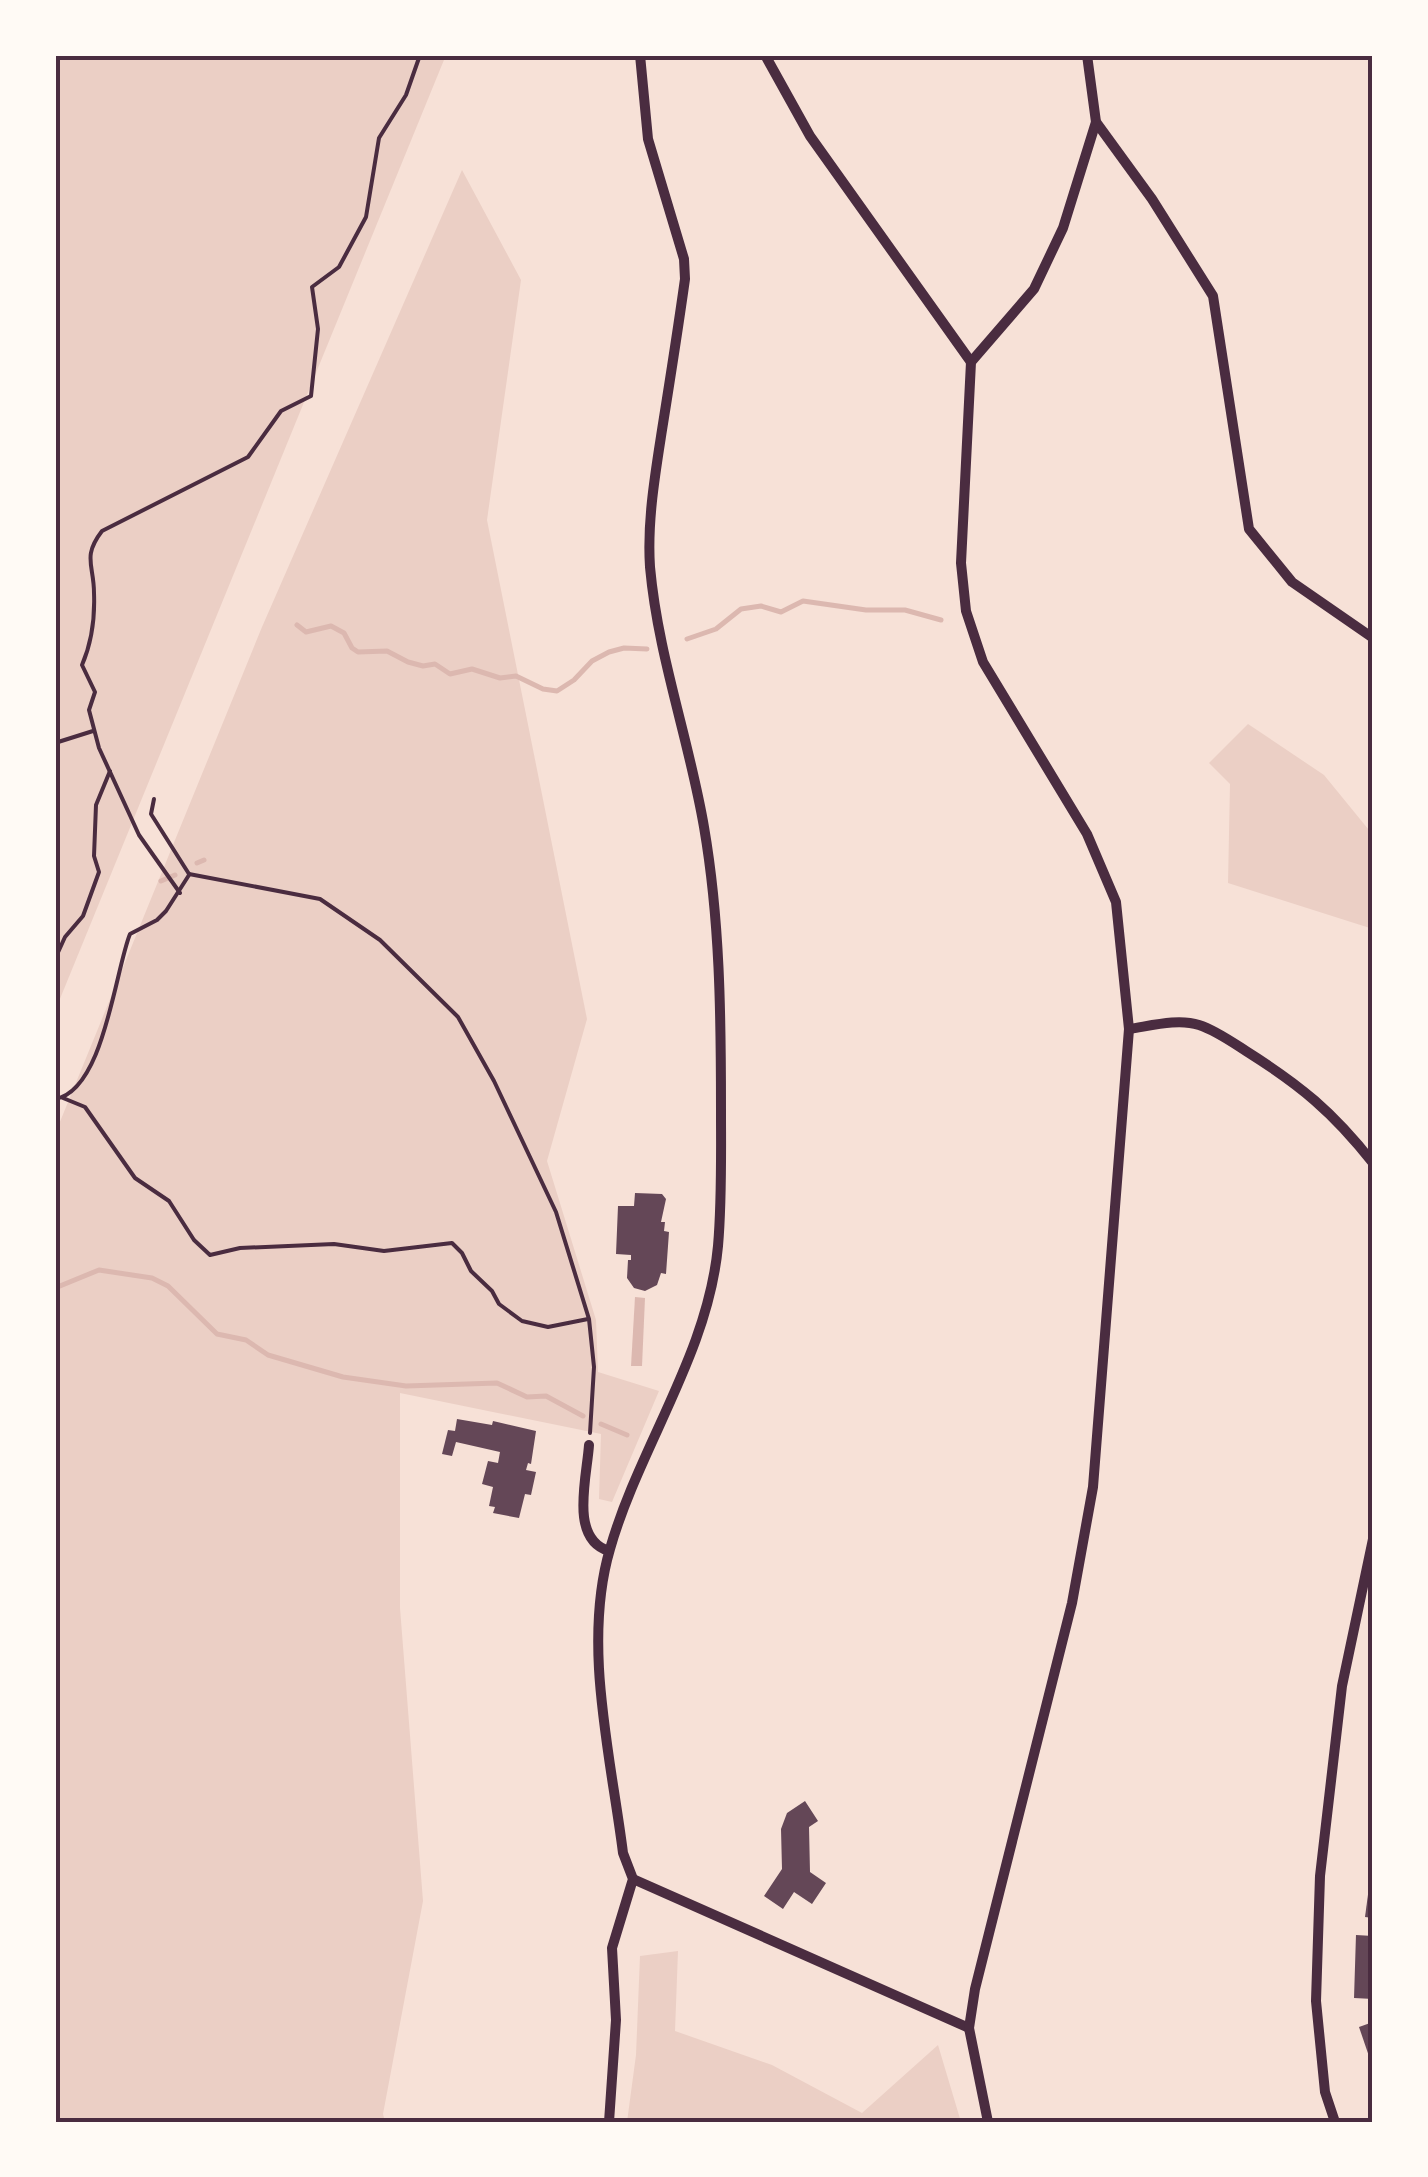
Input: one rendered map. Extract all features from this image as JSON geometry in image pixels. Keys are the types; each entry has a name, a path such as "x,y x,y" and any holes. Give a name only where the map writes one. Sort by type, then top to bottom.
{"street":[{"path":"609,2122 616,2020 612,1948 634,1879 623,1853 601,1687 598,1606 609,1551 640,1462 706,1310 718,1248 721,1178 714,908 694,778 660,647 650,564 651,520 685,278 684,260 648,139 640,55"},
{"path":"765,55 810,136 971,362"},
{"path":"988,2122 969,2028 975,1989 1072,1603 1094,1487 1129,1028 1116,902 1087,834 983,662 966,611 961,544 971,362 1034,289 1063,228 1096,122 1087,55"},
{"path":"1096,122 1152,199 1213,296 1250,529 1292,582 1373,638"},
{"path":"1129,1028 1198,1024 1237,1044 1298,1083 1344,1126 1373,1163"},
{"path":"589,1445 585,1528 594,1545 609,1551"},
{"path":"1336,2122 1325,2092 1316,2001 1320,1876 1342,1686 1373,1539"},
{"path":"634,1879 969,2028"}],"path":[{"path":"180,893 139,835 93,731 89,710 96,692 82,665 92,640 94,585 88,558 92,544 102,532 248,457 282,411 311,396 318,329 312,287 339,268 366,217 380,138 406,96 420,55"},
{"path":"55,743 93,731"},
{"path":"55,959 65,937 83,916 99,872 94,856 96,805 110,771"},
{"path":"154,799 151,814 189,874 320,899 380,940 458,1017 494,1081 556,1212 589,1319 594,1367 589,1445"},
{"path":"55,1100 79,1083 107,1029 130,934 157,920 180,893 189,874"},
{"path":"63,1098 85,1108 134,1178 170,1202 194,1240 210,1255 240,1248 334,1244 384,1252 452,1243 500,1304 522,1321 548,1328 589,1319"}],"shaded area":[{"path":"55,55 446,55 55,1011"},
{"path":"462,170 521,280 487,520 587,1019 547,1161 596,1320 598,1372 659,1391 612,1502 599,1499 601,1434 400,1393 400,1608 423,1901 383,2114 385,2122 55,2122 55,1134 262,627"},
{"path":"1248,724 1324,775 1373,835 1373,929 1228,883 1230,784 1209,763"},
{"path":"635,1297 645,1298 642,1366 631,1366"},
{"path":"678,1951 675,2031 772,2065 862,2113 938,2045 961,2122 627,2122 636,2055 640,1956"}],"building":[{"path":"635,1193 662,1194 666,1199 661,1222 665,1222 664,1231 669,1232 666,1274 661,1273 657,1285 645,1291 634,1288 627,1278 631,1255 616,1254 618,1206 634,1206"},
{"path":"457,1419 492,1425 493,1421 536,1431 531,1464 526,1470 536,1472 531,1495 525,1494 519,1518 493,1513 495,1507 489,1506 493,1487 482,1484 488,1461 498,1463 500,1452 456,1442 452,1456 442,1454 448,1430 455,1431"},
{"path":"805,1801 818,1821 809,1827 810,1872 826,1883 812,1904 794,1892 783,1909 764,1896 782,1869 781,1829 787,1813"},
{"path":"1373,1872 1373,1918 1365,1917"},
{"path":"1356,1935 1373,1936 1373,1999 1354,1998"},
{"path":"1373,2022 1373,2065 1372,2065 1359,2027"}],"waterway":[{"path":"687,639 716,629 741,609 761,606 781,612 803,601 866,610 905,610 941,620"},
{"path":"297,625 306,632 331,626 344,633 358,652 387,651 408,662 435,664 450,674 472,669 500,678 516,676 557,691 609,652 647,649"},
{"path":"197,863 204,860"},
{"path":"161,881 175,875"},
{"path":"55,1288 99,1270 152,1278 168,1286 217,1334 246,1340 268,1355 343,1377 406,1386 497,1383 527,1397 546,1396 583,1416"},
{"path":"601,1424 627,1435"}]}
